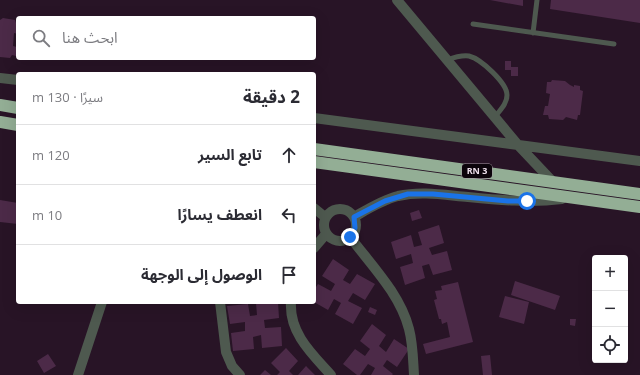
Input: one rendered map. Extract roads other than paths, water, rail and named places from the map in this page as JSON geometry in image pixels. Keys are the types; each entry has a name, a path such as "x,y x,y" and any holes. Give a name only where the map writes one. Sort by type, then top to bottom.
{"highway":[{"path":"0,105 16,108"},
{"path":"0,122 16,125"},
{"name":"RN 3","path":"316,149 640,194"},
{"name":"RN 3","path":"316,162 640,207"}],"street":[{"path":"398,0 518,145 553,182"},
{"path":"0,78 16,80"},
{"path":"316,118 640,162"},
{"path":"354,217 385,201 408,194 433,194 508,201 544,201 575,198"},
{"path":"338,209 349,212 354,217 355,228 350,237 343,241 335,241 326,234 323,224 325,217 331,211 338,209"},
{"path":"316,210 325,217"},
{"path":"316,215 325,217"},
{"path":"316,246 326,234"},
{"path":"350,237 394,295 403,312 409,329 414,375"},
{"path":"78,375 101,304"},
{"path":"220,304 226,352 232,366 240,375"},
{"path":"291,304 293,321 299,336 307,349 331,375"}],"lane":[{"path":"533,33 537,0"},
{"path":"473,24 614,44"},
{"path":"448,60 459,56 476,58 503,84 507,91 507,100 506,104 495,117"}]}
